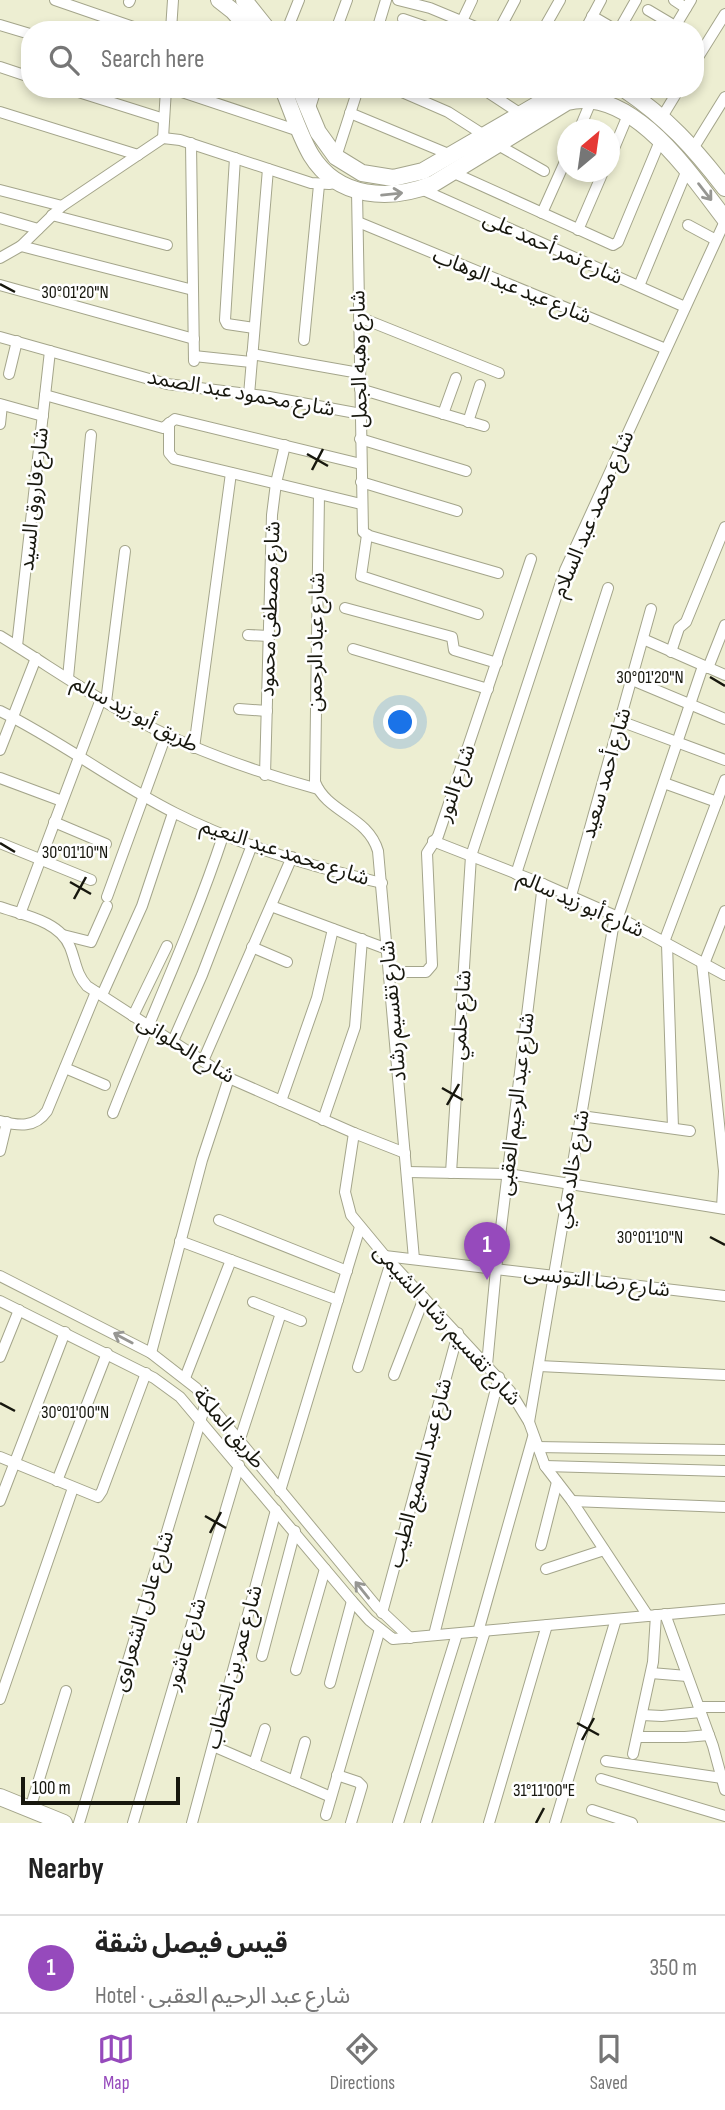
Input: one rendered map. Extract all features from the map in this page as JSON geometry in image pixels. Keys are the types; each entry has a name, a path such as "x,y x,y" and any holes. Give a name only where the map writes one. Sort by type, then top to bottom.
{"street":[{"path":"55,0 116,21"},
{"path":"172,21 173,0"},
{"path":"219,0 242,21"},
{"path":"244,0 261,21"},
{"path":"291,21 299,0"},
{"path":"340,21 347,0"},
{"path":"380,21 386,0"},
{"path":"398,0 431,4 462,21 472,0"},
{"path":"504,21 515,0"},
{"path":"548,21 560,0"},
{"path":"590,21 601,0"},
{"path":"623,21 636,0"},
{"path":"674,0 689,4 678,21"},
{"path":"648,10 664,21"},
{"path":"704,48 725,14"},
{"path":"592,16 601,21"},
{"path":"403,19 409,21"},
{"path":"0,25 21,31"},
{"path":"0,67 21,74"},
{"path":"694,147 725,97"},
{"path":"98,98 164,119"},
{"path":"163,138 165,98"},
{"path":"200,98 299,131"},
{"path":"286,98 299,131 317,163 339,182 372,195 422,189 454,173 567,102 592,99 613,105 628,114 660,141 687,170 725,220"},
{"path":"304,98 332,153 362,173 393,178 423,171 546,98"},
{"path":"309,111 313,98"},
{"path":"317,163 332,153 355,98"},
{"path":"417,98 448,111 484,135"},
{"path":"497,98 521,114"},
{"path":"613,105 621,98"},
{"path":"638,98 694,147 725,188"},
{"path":"662,117 674,98"},
{"path":"584,119 592,99"},
{"path":"0,112 138,155"},
{"path":"350,113 451,155"},
{"path":"620,134 628,114"},
{"path":"3,254 21,246 62,206 163,138 191,143 319,184 339,182"},
{"path":"454,173 613,245 617,243 660,141"},
{"path":"191,143 194,358 252,358 359,373"},
{"path":"498,145 544,171"},
{"path":"235,158 225,320 228,324 254,328"},
{"path":"249,395 268,169"},
{"path":"639,286 687,170"},
{"path":"542,213 557,180"},
{"path":"578,230 599,182"},
{"path":"304,340 319,184"},
{"name":"شارع نمر أحمد على","path":"422,189 685,307"},
{"path":"0,190 62,206"},
{"name":"شارع وهبه الجمل","path":"357,191 361,505 365,531 361,576 478,614"},
{"path":"52,215 167,245"},
{"path":"0,218 38,229"},
{"name":"شارع محمد عبد السلام","path":"471,856 565,570 725,220"},
{"name":"شارع عيد عبد الوهاب","path":"358,222 666,349"},
{"path":"688,225 716,240"},
{"path":"21,246 193,290"},
{"path":"0,285 194,339"},
{"path":"359,317 499,373"},
{"name":"شارع محمود عبد الصمد","path":"0,337 167,384 361,414"},
{"path":"9,374 17,341"},
{"name":"شارع فاروق السيد","path":"17,646 50,351"},
{"path":"443,414 456,378"},
{"path":"468,422 480,385"},
{"path":"360,389 484,426"},
{"path":"46,395 163,428 175,419 361,464"},
{"path":"0,424 1,405 43,416"},
{"path":"169,424 170,457 361,505"},
{"path":"68,678 92,435"},
{"path":"360,439 466,471"},
{"name":"شارع مصطفى محمود","path":"265,775 272,514 285,445"},
{"path":"194,748 231,473"},
{"path":"361,482 457,511"},
{"name":"شارع عباد الرحمن","path":"318,494 314,771 318,789"},
{"path":"671,652 679,628 686,622 725,527"},
{"path":"365,531 498,573"},
{"path":"20,914 78,757 103,700 125,551"},
{"name":"شارع النور","path":"389,972 426,972 432,965 427,853 438,836 531,559"},
{"path":"516,874 608,589"},
{"path":"345,608 451,637 455,651 497,663"},
{"name":"شارع أحمد سعيد","path":"571,896 651,609"},
{"name":"شارع خالد مكي","path":"529,1422 616,916 691,705 725,625"},
{"path":"248,635 269,636"},
{"name":"طريق أبو زيد سالم","path":"0,636 103,700 166,735 265,775 318,789"},
{"path":"643,639 725,676"},
{"path":"353,649 488,690"},
{"path":"0,750 36,658"},
{"path":"632,680 725,719"},
{"path":"239,709 267,711"},
{"name":"شارع محمد عبد النعيم","path":"0,711 173,813 223,836 382,883"},
{"path":"620,721 725,760"},
{"path":"0,907 47,924 63,935 91,942 166,735"},
{"path":"0,778 62,801"},
{"path":"673,1128 665,943 725,780"},
{"path":"664,783 717,802"},
{"name":"شارع تقسيم رشاد","path":"318,789 329,802 357,820 373,836 378,850 414,1259"},
{"path":"0,1151 3,1121 20,1125 34,1124 47,1111 142,906 173,813"},
{"path":"54,822 106,844"},
{"path":"113,1113 147,1024 189,932 223,836"},
{"name":"شارع أبو زيد سالم","path":"433,841 616,916 725,975"},
{"path":"0,843 91,880"},
{"path":"173,1041 252,845"},
{"name":"شارع حلمي","path":"451,1173 471,856"},
{"path":"203,1061 292,857"},
{"name":"شارع عبد الرحيم العقبى","path":"487,1365 496,1269 543,884"},
{"path":"271,906 387,948"},
{"path":"407,1172 508,1174 723,1209 724,1171 703,963 725,911"},
{"path":"281,1101 317,998 334,929"},
{"name":"شارع الحلوانى","path":"63,935 70,946 79,976 99,994 229,1078 405,1153"},
{"path":"323,1120 355,1027 362,939"},
{"path":"133,1016 167,946"},
{"path":"253,947 287,962"},
{"path":"65,1068 105,1085"},
{"path":"151,1353 206,1146 229,1078"},
{"path":"581,1116 690,1131"},
{"name":"شارع تقسيم رشاد الشيمى","path":"354,1133 345,1192 349,1211 388,1259 510,1391 529,1422 534,1442 545,1466 604,1550 656,1615 687,1675 724,1784"},
{"path":"219,1220 346,1271"},
{"path":"281,1491 360,1227"},
{"path":"180,1241 338,1300"},
{"path":"358,1367 388,1259"},
{"name":"شارع رضا التونسى","path":"388,1259 414,1259 725,1296"},
{"path":"186,1378 231,1260"},
{"name":"طريق الملكة","path":"0,1276 151,1353 186,1378 207,1399 382,1612 411,1638"},
{"path":"394,1375 425,1297"},
{"name":"طريق الملكة","path":"0,1301 146,1373 180,1397 352,1601 393,1639 725,1609"},
{"path":"253,1302 301,1321"},
{"path":"0,1357 19,1310"},
{"path":"240,1439 281,1314"},
{"path":"0,1501 65,1332"},
{"name":"شارع عبد السميع الطيب","path":"382,1612 458,1333"},
{"path":"58,1481 107,1353"},
{"path":"539,1366 725,1375"},
{"path":"0,1457 98,1497 146,1373"},
{"path":"434,1636 499,1377"},
{"name":"شارع عادل الشعراوى","path":"79,1823 207,1399"},
{"path":"426,1823 534,1442 725,1450"},
{"name":"شارع عاشور","path":"133,1823 239,1465"},
{"path":"545,1466 725,1471"},
{"path":"541,1545 557,1482"},
{"path":"0,1699 74,1488"},
{"path":"572,1501 725,1507"},
{"name":"شارع عمر بن الخطاب","path":"192,1823 276,1510"},
{"path":"262,1656 295,1531"},
{"path":"546,1569 604,1550"},
{"path":"296,1670 325,1569"},
{"path":"330,1683 352,1601"},
{"path":"633,1754 651,1673 656,1615"},
{"path":"555,1823 616,1619"},
{"path":"489,1823 547,1625"},
{"path":"326,1815 380,1629"},
{"path":"398,1823 457,1634"},
{"path":"651,1673 687,1675"},
{"path":"30,1809 66,1691"},
{"path":"642,1715 662,1716 725,1707"},
{"path":"254,1764 265,1729"},
{"path":"637,1737 711,1741 725,1747"},
{"path":"294,1781 305,1742"},
{"path":"212,1746 331,1797"},
{"path":"606,1761 724,1784"},
{"path":"337,1775 362,1786 351,1823"},
{"path":"601,1779 725,1816"},
{"path":"0,1797 64,1823"},
{"path":"592,1810 632,1823"}],"place":[{"name":"قيس فيصل شقة","path":"487,1280"}]}
